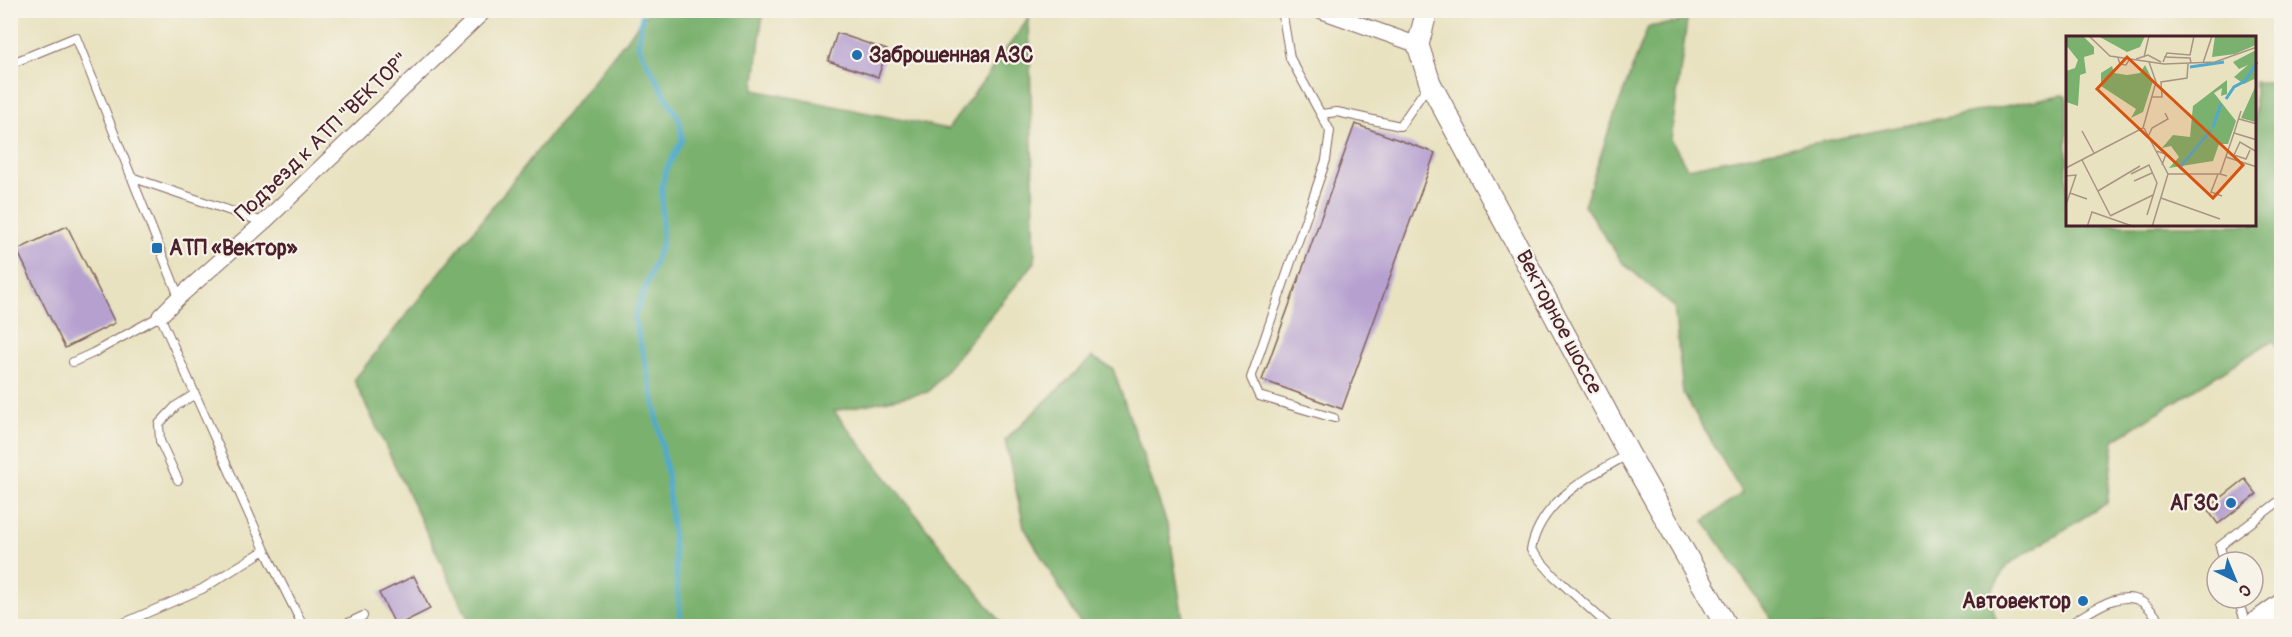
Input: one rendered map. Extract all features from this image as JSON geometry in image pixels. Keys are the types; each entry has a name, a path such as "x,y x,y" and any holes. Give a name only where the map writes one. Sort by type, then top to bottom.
{"main road":[{"name":"Векторное шоссе","path":"1427,10 1419,45 1430,83 1629,454 1726,627"},
{"path":"2249,627 2282,604"}],"street":[{"name":"Подъезд к АТП \"ВЕКТОР\"","path":"160,316 264,222 485,10"},
{"path":"1319,10 1419,45"}],"lane":[{"path":"1282,10 1290,58 1330,131 1326,160 1251,378 1259,396 1334,418"},
{"path":"10,64 76,37 179,297"},
{"path":"1321,114 1337,112 1400,126 1430,83"},
{"path":"131,177 264,222"},
{"path":"74,362 160,316 265,550 303,627"},
{"path":"178,480 160,441 159,424 176,406 195,394"},
{"path":"1609,627 1554,576 1531,550 1534,534 1554,503 1576,484 1629,454"},
{"path":"2221,550 2220,546 2282,499"},
{"path":"117,627 202,589 265,550"},
{"path":"2073,622 2107,603 2123,598 2142,602 2164,627"},
{"path":"2242,610 2249,627"},
{"path":"342,627 363,616"}],"green space":[{"path":"649,11 763,11 754,90 948,129 1029,18 1035,262 928,392 834,411 1004,626 467,626 470,623 354,380"},
{"path":"1687,21 1671,139 1687,168 2066,96 2066,226 2256,226 2256,82 2281,82 2281,353 2273,340 2114,440 2107,503 2007,565 1989,595 1998,626 1776,626 1704,521 1742,493 1683,393 1674,307 1622,262 1584,205 1610,127 1648,27"},
{"path":"1092,357 1113,369 1169,530 1184,626 1082,626 1024,527 1005,440"}],"building":[{"name":"Заброшенная АЗС","path":"837,33 887,50 878,77 828,61"},
{"path":"1355,124 1435,153 1342,409 1262,380"},
{"path":"67,226 115,323 65,348 17,250"},
{"path":"2245,479 2257,494 2218,524 2207,509"},
{"path":"414,576 430,609 396,626 379,593"}],"waterway":[{"path":"642,15 639,48 680,121 682,140 666,170 662,185 662,243 634,318 652,390 667,474 681,626"}],"place":[{"name":"Заброшенная АЗС","path":"857,55"},
{"name":"АТП «Вектор»","path":"157,248"},
{"name":"АГЗС","path":"2231,503"},
{"name":"Автовектор","path":"2083,601"}]}
